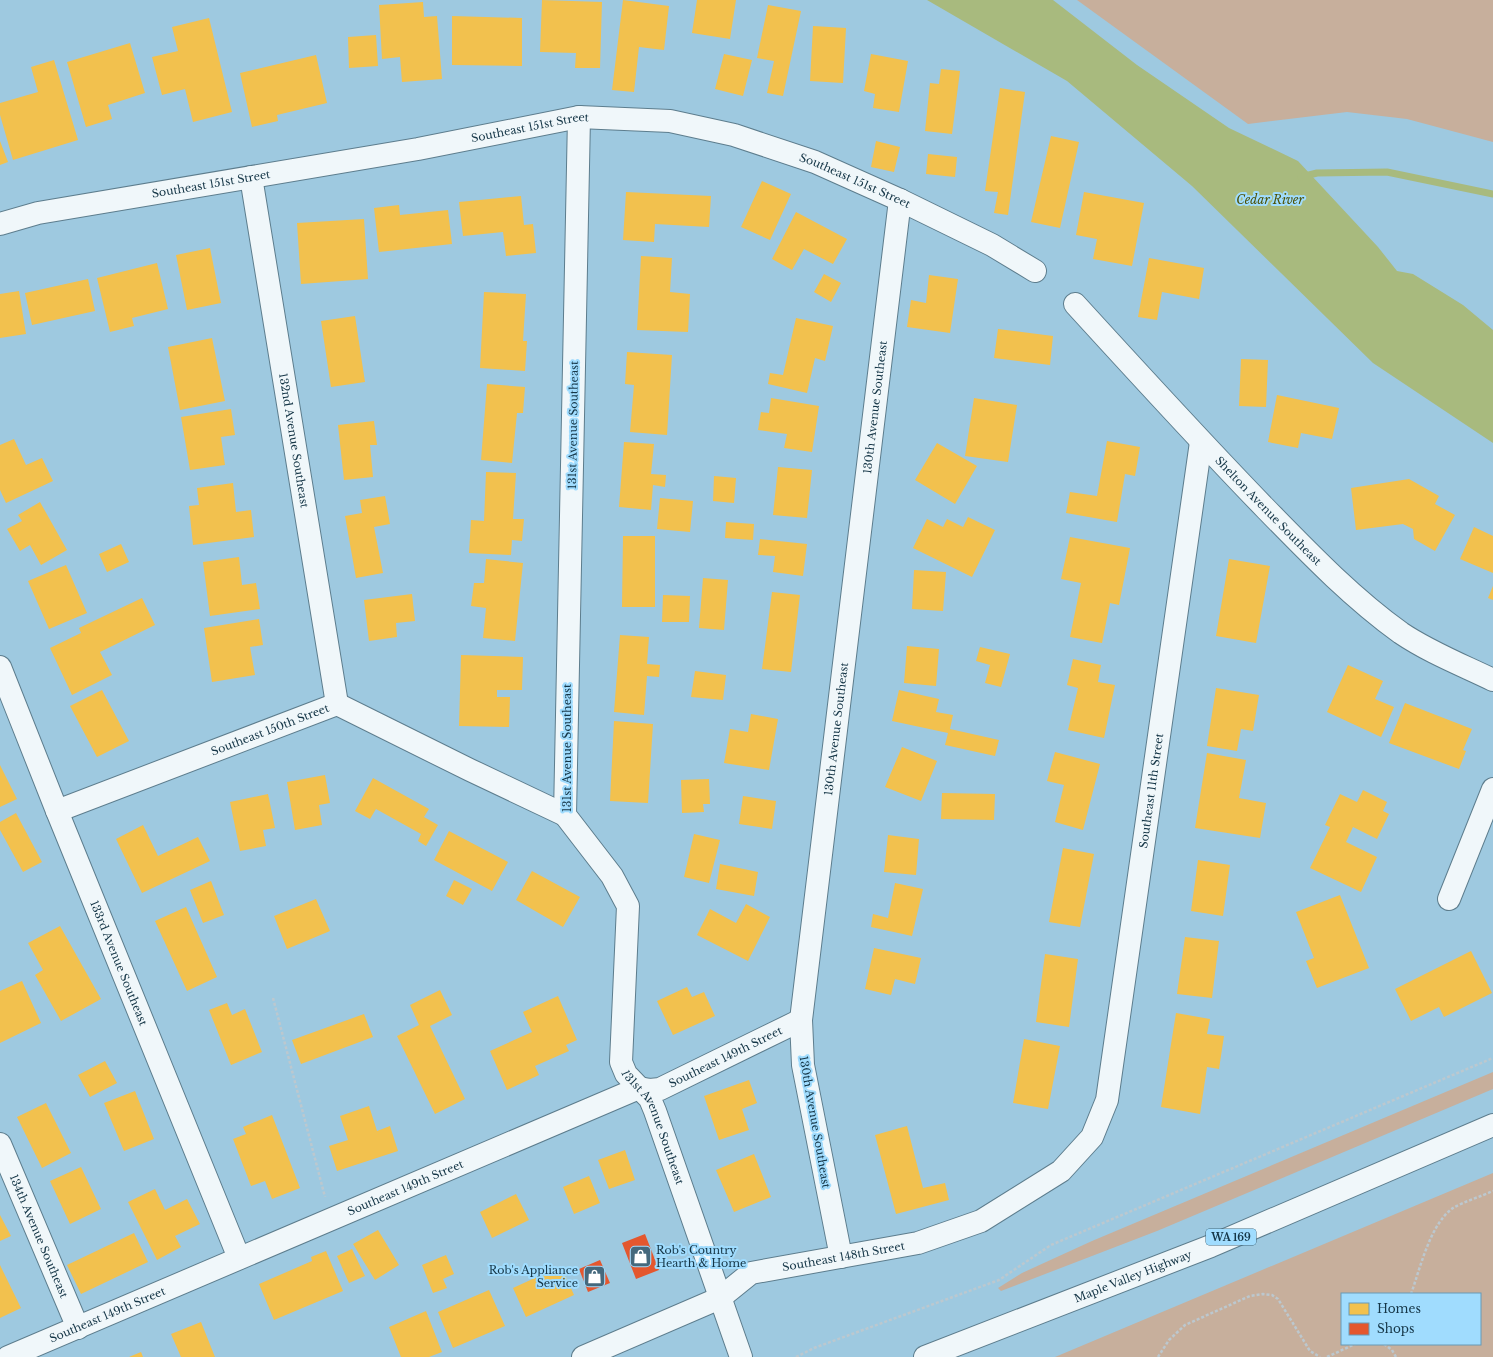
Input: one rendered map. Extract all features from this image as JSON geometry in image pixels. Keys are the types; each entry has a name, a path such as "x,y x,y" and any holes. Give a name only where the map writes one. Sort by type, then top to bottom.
{"street":[{"name":"Southeast 151st Street","path":"0,224 38,212 418,149 579,117 670,121 734,135 815,162 900,200 992,245 1035,271"},
{"name":"131st Avenue Southeast","path":"579,117 565,815 612,876 628,906 621,1062 626,1074 650,1099 655,1111 741,1357"},
{"name":"132nd Avenue Southeast","path":"251,177 337,704"},
{"name":"130th Avenue Southeast","path":"841,1257 803,1065 801,1020 900,200"},
{"name":"Shelton Avenue Southeast","path":"1075,304 1201,442 1307,551 1361,601 1402,633 1434,652 1493,680"},
{"name":"Southeast 11th Street","path":"1092,1137 1107,1100 1201,442"},
{"name":"133rd Avenue Southeast","path":"0,668 239,1258"},
{"name":"Southeast 150th Street","path":"57,811 337,704 565,815"},
{"path":"1449,899 1493,789"},
{"name":"Southeast 149th Street","path":"8,1357 639,1088 650,1090 660,1089 801,1020"},
{"name":"Maple Valley Highway","path":"925,1357 1211,1246 1493,1125"},
{"name":"Southeast 148th Street","path":"583,1357 720,1298 751,1273 918,1243 981,1221 1061,1171 1092,1137"},
{"name":"134th Avenue Southeast","path":"0,1144 78,1328"}],"path":[{"path":"273,998 330,1219"},
{"path":"796,1357 814,1348 999,1280 1050,1245 1493,1058"},
{"path":"1411,1293 1431,1236 1440,1222 1453,1208 1493,1191"},
{"path":"1158,1357 1169,1340 1185,1325 1250,1296 1263,1294 1272,1295 1278,1300 1310,1350 1319,1357"},
{"path":"1328,1357 1353,1345"},
{"path":"1385,1345 1392,1350 1396,1357"}],"shaded area":[{"path":"1077,0 1493,0 1493,142 1407,119 1347,112 1248,124"},
{"path":"1493,1072 1493,1089 1157,1231 1001,1291 998,1288 1022,1273 1092,1241"},
{"path":"1493,1173 1493,1357 1055,1357"}],"water":[{"name":"Cedar River","path":"927,0 1053,0 1137,65 1229,128 1298,161 1378,247 1397,271 1413,274 1463,305 1493,330 1493,443 1373,363 1192,186 1067,81"}],"building: Homes":[{"path":"542,0 602,2 600,68 575,68 576,53 540,52"},
{"path":"623,0 669,6 664,50 639,47 634,92 612,90"},
{"path":"697,0 736,0 730,39 692,33"},
{"path":"423,2 424,17 437,16 442,79 402,82 400,57 382,59 379,5"},
{"path":"768,5 801,11 783,96 767,93 774,61 757,58"},
{"path":"452,16 522,18 522,66 452,65"},
{"path":"209,18 232,112 193,122 185,89 162,95 152,57 178,51 172,27"},
{"path":"813,26 846,28 843,83 810,81"},
{"path":"376,35 378,66 349,68 348,37"},
{"path":"130,43 145,93 108,105 112,119 86,127 67,62"},
{"path":"724,54 752,60 743,96 715,89"},
{"path":"871,54 908,61 899,112 873,108 875,94 864,91"},
{"path":"316,55 327,103 277,115 278,121 252,127 240,73"},
{"path":"54,60 78,140 13,160 0,115 0,103 38,92 31,67"},
{"path":"941,69 960,71 952,134 925,131 930,83 939,84"},
{"path":"1000,88 1025,92 1008,215 994,213 998,192 985,191"},
{"path":"1051,136 1079,142 1060,228 1031,222"},
{"path":"0,141 8,162 0,165"},
{"path":"876,141 900,147 894,172 871,167"},
{"path":"928,154 957,157 955,177 926,174"},
{"path":"762,181 791,194 770,240 741,227"},
{"path":"626,192 711,196 709,227 655,224 654,242 623,240"},
{"path":"1084,192 1144,203 1132,266 1093,259 1097,239 1076,235"},
{"path":"521,196 524,225 533,224 536,253 506,256 503,232 463,236 459,202"},
{"path":"399,205 400,215 448,210 452,244 379,252 374,208"},
{"path":"796,212 847,239 833,264 804,249 792,270 772,259"},
{"path":"364,219 368,279 301,284 297,223"},
{"path":"210,248 221,303 187,310 176,255"},
{"path":"641,256 672,258 670,292 690,294 688,332 637,330"},
{"path":"1149,258 1204,268 1199,299 1162,292 1157,320 1138,317"},
{"path":"157,263 168,309 132,318 134,326 110,332 97,278"},
{"path":"824,274 841,283 831,302 814,292"},
{"path":"929,275 958,279 950,333 907,327 911,300 926,303"},
{"path":"88,279 95,311 32,325 25,293"},
{"path":"19,291 26,334 0,338 0,294"},
{"path":"484,292 526,294 523,341 527,341 525,371 480,368"},
{"path":"355,316 365,382 331,387 321,321"},
{"path":"796,318 833,326 825,361 815,358 807,393 768,384 770,373 783,375"},
{"path":"998,329 1053,336 1050,365 994,358"},
{"path":"212,338 225,401 180,410 168,347"},
{"path":"627,352 672,355 667,435 630,432 634,385 625,384"},
{"path":"1241,359 1268,360 1266,407 1239,406"},
{"path":"487,384 525,387 523,413 517,413 512,463 481,460"},
{"path":"1277,395 1339,408 1332,439 1301,433 1298,448 1268,442"},
{"path":"771,398 819,406 812,452 784,448 787,434 758,430 761,412 769,413"},
{"path":"974,398 1017,405 1008,462 965,456"},
{"path":"231,409 235,435 221,437 225,465 190,470 181,417"},
{"path":"374,421 377,445 370,445 373,477 344,480 338,425"},
{"path":"14,439 26,465 42,458 53,481 6,503 0,490 0,445"},
{"path":"1107,441 1140,447 1135,476 1125,474 1117,522 1066,513 1070,492 1097,496"},
{"path":"624,442 654,444 651,474 666,475 665,487 653,485 651,510 619,507"},
{"path":"937,443 977,466 955,504 915,480"},
{"path":"778,467 812,470 807,518 773,515"},
{"path":"486,472 516,473 513,519 524,519 522,541 512,540 511,555 469,553 471,520 484,521"},
{"path":"714,476 736,478 734,503 713,501"},
{"path":"1409,479 1439,496 1435,504 1455,515 1435,551 1414,539 1413,529 1403,524 1356,530 1351,488"},
{"path":"233,483 236,512 251,510 254,537 193,545 189,506 199,505 197,488"},
{"path":"385,496 390,524 374,527 383,573 356,578 345,516 362,513 360,500"},
{"path":"660,498 693,501 690,532 657,529"},
{"path":"40,502 67,550 41,565 30,545 20,551 7,529 22,521 18,515"},
{"path":"968,517 995,530 972,577 913,548 927,519 943,527 947,519 963,527"},
{"path":"726,522 754,524 753,540 725,538"},
{"path":"1474,527 1493,536 1493,573 1460,559"},
{"path":"623,536 655,536 655,607 622,607"},
{"path":"1070,537 1130,548 1119,605 1110,603 1102,643 1070,637 1081,583 1061,579"},
{"path":"760,539 807,544 803,576 773,572 775,556 758,555"},
{"path":"121,544 129,562 107,572 99,554"},
{"path":"239,557 242,585 256,583 260,609 210,616 203,562"},
{"path":"486,559 523,563 515,641 483,638 486,608 471,606 474,583 484,583"},
{"path":"1229,559 1270,566 1256,643 1216,636"},
{"path":"66,565 87,613 49,629 28,581"},
{"path":"914,570 946,572 943,611 912,609"},
{"path":"703,578 728,580 724,630 699,628"},
{"path":"1493,586 1493,600 1488,598"},
{"path":"772,592 800,595 791,672 762,669"},
{"path":"412,594 415,621 396,623 397,637 369,641 364,600"},
{"path":"663,595 690,596 689,622 662,622"},
{"path":"142,598 155,625 100,652 112,675 72,695 50,648 81,633 79,628"},
{"path":"259,619 263,645 250,647 255,675 212,682 204,628"},
{"path":"620,635 649,637 647,664 660,665 659,677 647,676 644,715 614,712"},
{"path":"907,646 939,649 936,686 904,683"},
{"path":"980,647 1010,654 1001,687 985,683 990,665 976,661"},
{"path":"461,655 523,657 522,690 497,690 497,697 510,697 509,727 459,726"},
{"path":"1073,659 1101,665 1098,682 1115,685 1104,738 1068,730 1078,688 1067,685"},
{"path":"1348,665 1383,681 1375,699 1394,707 1381,737 1327,712"},
{"path":"695,671 726,675 723,700 691,697"},
{"path":"1216,688 1259,695 1253,731 1241,729 1237,751 1207,746"},
{"path":"102,690 129,741 97,757 70,706"},
{"path":"899,690 939,699 936,712 953,715 950,729 999,740 995,756 945,745 948,733 892,721"},
{"path":"1405,703 1472,729 1463,750 1466,751 1459,769 1389,743"},
{"path":"751,714 778,719 769,770 724,763 730,729 748,732"},
{"path":"614,721 653,724 648,803 610,801"},
{"path":"902,747 937,761 921,801 885,787"},
{"path":"1055,752 1100,764 1083,830 1055,822 1064,785 1047,781"},
{"path":"1207,753 1246,760 1239,798 1266,803 1260,838 1195,828"},
{"path":"0,765 17,799 0,807"},
{"path":"325,775 330,803 319,805 322,825 295,830 287,782"},
{"path":"373,778 429,809 424,817 438,825 426,846 418,841 421,834 376,809 370,819 355,811"},
{"path":"709,779 710,804 703,804 704,812 682,813 681,780"},
{"path":"1363,790 1387,802 1383,811 1389,814 1377,839 1353,827 1346,842 1377,857 1361,892 1310,868 1330,827 1325,825 1340,794 1357,802"},
{"path":"942,793 995,794 994,820 941,819"},
{"path":"268,794 275,828 263,830 266,846 240,851 230,802"},
{"path":"743,796 776,801 772,829 739,824"},
{"path":"16,813 42,862 23,872 0,830 0,822"},
{"path":"143,825 158,856 198,837 210,861 142,893 116,839"},
{"path":"449,831 508,862 492,891 434,860"},
{"path":"694,834 720,840 709,883 684,877"},
{"path":"888,835 919,839 916,875 884,872"},
{"path":"1063,848 1094,854 1080,927 1049,922"},
{"path":"1198,860 1230,865 1223,916 1191,911"},
{"path":"720,864 758,872 754,896 716,889"},
{"path":"532,871 580,897 563,927 516,900"},
{"path":"454,880 472,889 463,905 446,896"},
{"path":"211,881 224,915 203,923 190,890"},
{"path":"895,883 923,889 912,936 871,927 873,914 888,918"},
{"path":"1340,895 1369,968 1317,988 1306,961 1314,958 1296,912"},
{"path":"316,899 330,931 287,949 274,916"},
{"path":"746,904 770,917 748,961 697,935 710,909 736,923"},
{"path":"186,907 217,977 187,991 155,921"},
{"path":"60,926 101,999 61,1021 35,975 43,970 28,943"},
{"path":"1185,937 1219,941 1212,998 1177,994"},
{"path":"874,948 921,958 915,984 895,979 891,995 865,989"},
{"path":"1471,951 1492,993 1444,1017 1439,1007 1411,1021 1395,989"},
{"path":"1045,954 1078,959 1069,1027 1036,1022"},
{"path":"22,981 41,1023 0,1043 0,991"},
{"path":"687,987 692,997 704,992 715,1016 673,1035 657,1001"},
{"path":"440,990 452,1015 430,1026 465,1099 435,1114 397,1036 419,1025 410,1005"},
{"path":"558,996 577,1040 566,1045 569,1051 535,1066 539,1075 507,1090 490,1051 532,1032 523,1012"},
{"path":"227,1003 232,1015 245,1009 262,1052 231,1065 209,1010"},
{"path":"1176,1013 1210,1019 1207,1034 1224,1036 1219,1069 1207,1067 1200,1114 1161,1107"},
{"path":"364,1014 373,1037 301,1064 292,1040"},
{"path":"1024,1039 1060,1046 1048,1109 1013,1103"},
{"path":"105,1061 117,1083 90,1097 78,1075"},
{"path":"749,1080 757,1103 742,1109 749,1130 719,1140 704,1096"},
{"path":"135,1091 154,1139 124,1151 104,1103"},
{"path":"46,1103 71,1153 42,1168 17,1117"},
{"path":"369,1106 377,1131 390,1126 398,1151 337,1171 329,1146 348,1140 340,1116"},
{"path":"272,1115 300,1188 272,1199 265,1181 251,1186 233,1139 246,1134 243,1127"},
{"path":"907,1126 923,1188 945,1183 949,1200 896,1214 875,1135"},
{"path":"625,1150 635,1180 609,1189 598,1160"},
{"path":"754,1154 771,1197 734,1212 716,1170"},
{"path":"81,1167 101,1209 70,1224 50,1181"},
{"path":"589,1176 600,1203 574,1214 563,1187"},
{"path":"155,1189 165,1210 187,1199 200,1224 175,1236 181,1247 157,1260 128,1202"},
{"path":"516,1194 529,1220 492,1238 480,1212"},
{"path":"0,1215 11,1236 0,1241"},
{"path":"378,1230 399,1265 375,1280 353,1244"},
{"path":"134,1233 148,1262 81,1294 67,1265"},
{"path":"352,1249 365,1276 349,1283 337,1256"},
{"path":"326,1251 343,1291 274,1320 259,1284 312,1261 311,1257"},
{"path":"446,1255 454,1274 443,1279 447,1288 433,1293 422,1265"},
{"path":"0,1265 21,1308 0,1318"},
{"path":"561,1266 574,1295 526,1317 513,1288"},
{"path":"489,1290 505,1326 453,1348 438,1312"},
{"path":"426,1311 442,1352 429,1357 401,1357 389,1327"},
{"path":"201,1322 215,1357 181,1357 171,1334"},
{"path":"141,1352 143,1357 129,1357"}],"building: Shops":[{"name":"Rob's Country Hearth & Home","path":"645,1234 659,1270 636,1279 622,1243"},
{"name":"Rob's Appliance Service","path":"600,1260 610,1283 588,1292 579,1269"}],"waterway":[{"path":"1301,177 1317,173 1387,172 1493,194"}],"place":[{"name":"Rob's Country Hearth & Home","path":"640,1256"},
{"name":"Rob's Appliance Service","path":"594,1276"}]}
